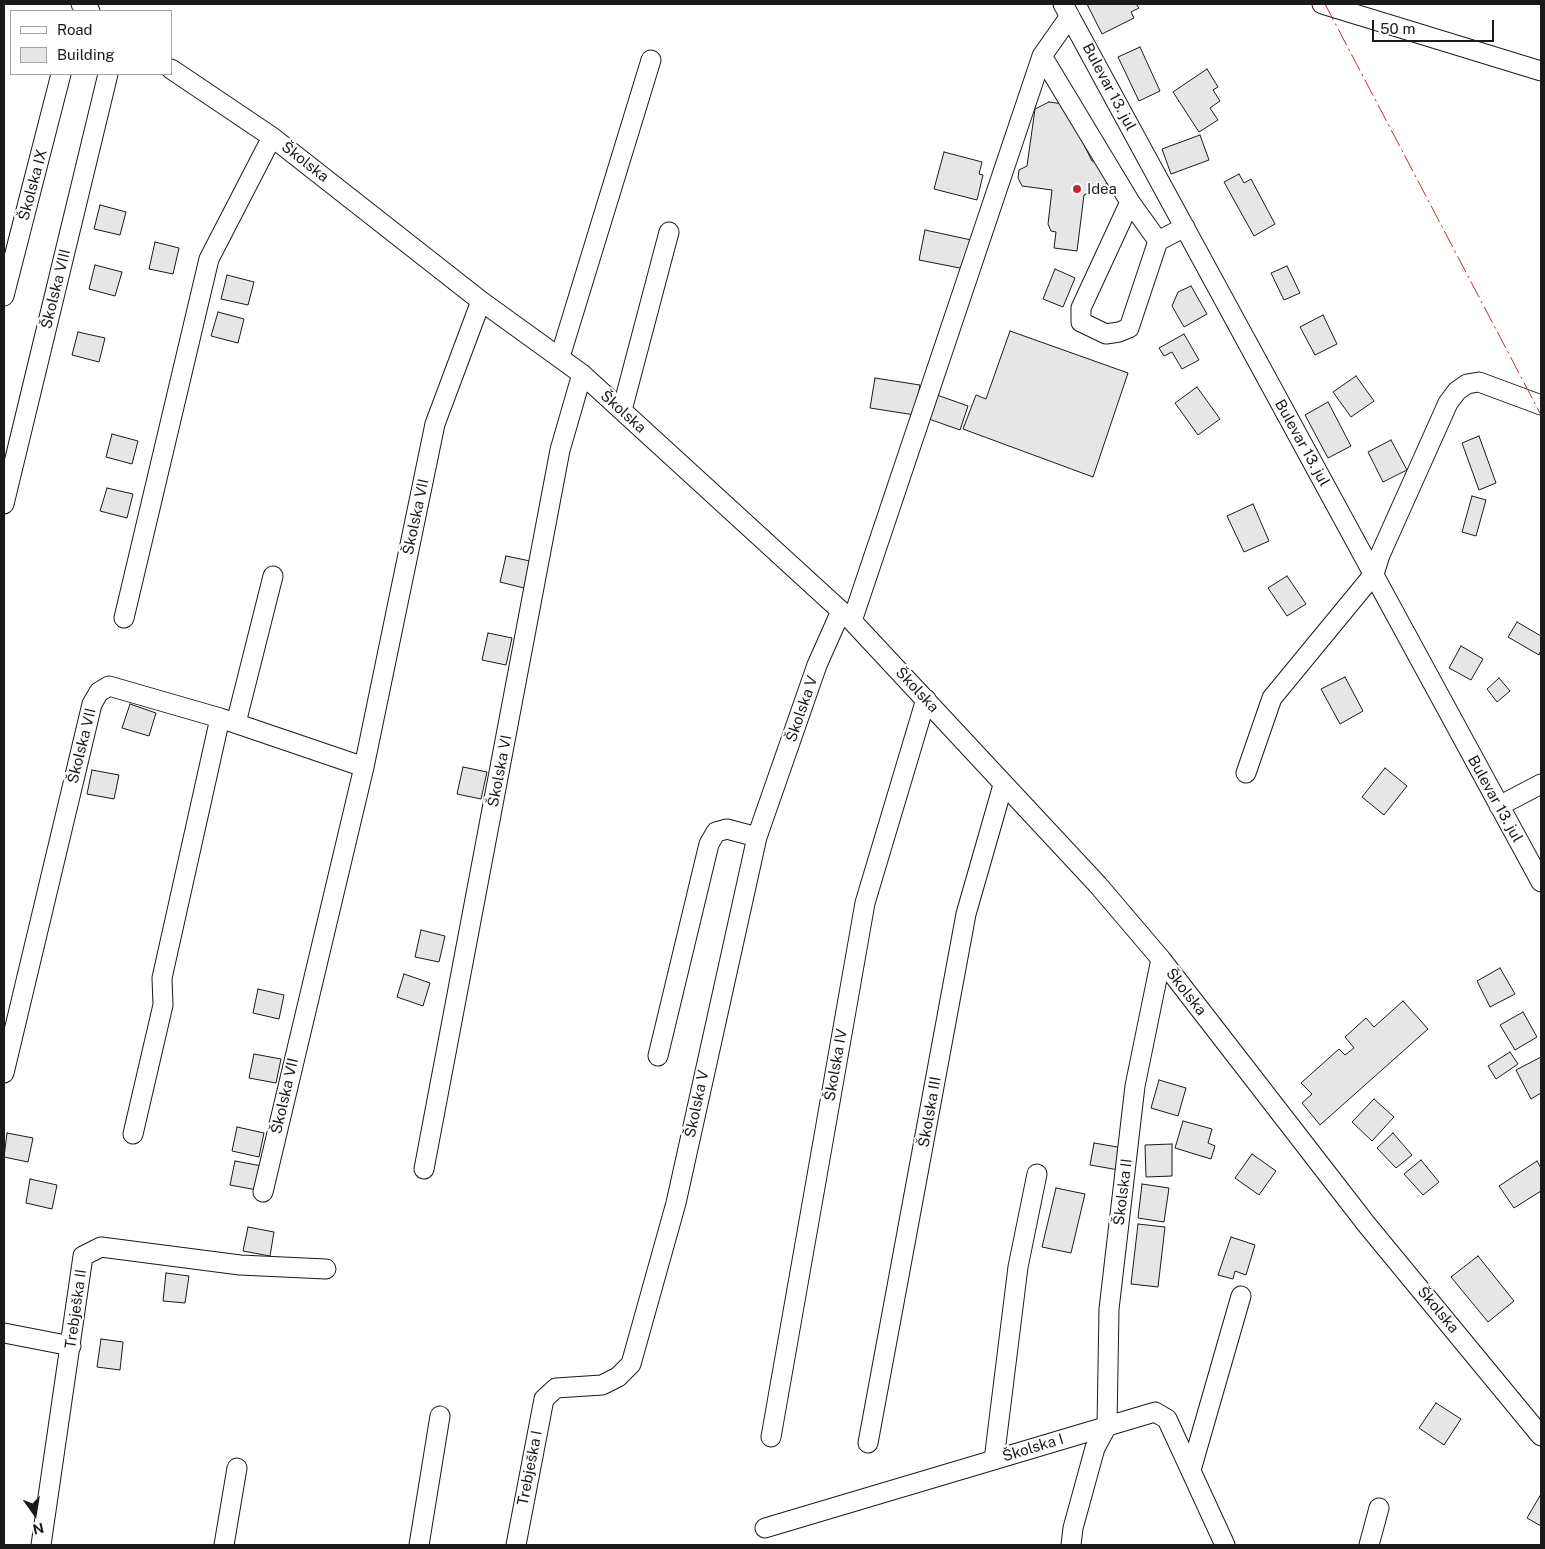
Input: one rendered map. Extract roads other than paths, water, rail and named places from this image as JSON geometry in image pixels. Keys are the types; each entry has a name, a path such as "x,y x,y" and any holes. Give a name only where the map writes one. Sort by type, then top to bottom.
{"street":[{"path":"1322,4 1375,11 1541,71"},
{"name":"Školska V","path":"549,1393 556,1388 596,1387 618,1377 628,1368 676,1203 757,837 817,666 846,616 1042,56 1067,10"},
{"name":"Bulevar 13. jul","path":"1067,10 1499,806 1535,859 1541,882"},
{"path":"1042,56 1130,202 1158,241"},
{"path":"560,357 651,60"},
{"name":"Školska","path":"172,69 272,137 481,301 582,374 846,616 926,699 1003,785 1098,885 1161,959 1367,1225 1541,1436"},
{"name":"Školska IX","path":"4,296 61,75"},
{"name":"Školska VIII","path":"4,504 108,75"},
{"path":"124,618 209,259 272,137"},
{"path":"1130,202 1081,308 1081,322 1106,334 1129,328 1158,241 1185,227"},
{"path":"622,410 669,232"},
{"name":"Školska VII","path":"263,1192 364,767 436,424 481,301"},
{"name":"Školska VI","path":"424,1169 560,450 582,374"},
{"path":"1246,773 1272,698 1374,574 1448,403 1457,391 1467,384 1479,382 1541,405"},
{"path":"133,1134 163,1005 162,978 228,721 273,576"},
{"name":"Školska VII","path":"4,1073 92,704 99,692 109,686 228,721 364,767"},
{"name":"Školska IV","path":"771,1437 865,903 926,699"},
{"path":"1499,806 1541,784"},
{"name":"Školska III","path":"868,1443 966,914 1003,785"},
{"path":"658,1056 709,844 716,832 727,829 757,837"},
{"name":"Školska II","path":"1107,1426 1109,1309 1129,1134 1135,1086 1161,959"},
{"path":"994,1460 1018,1267 1036,1174"},
{"name":"Trebješka II","path":"41,1545 83,1256 101,1247 240,1265 326,1269"},
{"path":"1191,1470 1241,1296"},
{"path":"4,1333 71,1346"},
{"name":"Trebješka I","path":"516,1545 544,1399 549,1393"},
{"name":"Školska I","path":"765,1528 1155,1412 1167,1419 1214,1525 1225,1545"},
{"path":"419,1545 440,1416"},
{"path":"1071,1545 1073,1528 1095,1448 1107,1426"},
{"path":"224,1545 237,1468"},
{"path":"1369,1545 1379,1508"},
{"path":"1208,1545 1214,1525"}],"place":[{"name":"Idea","path":"1077,189"}]}
